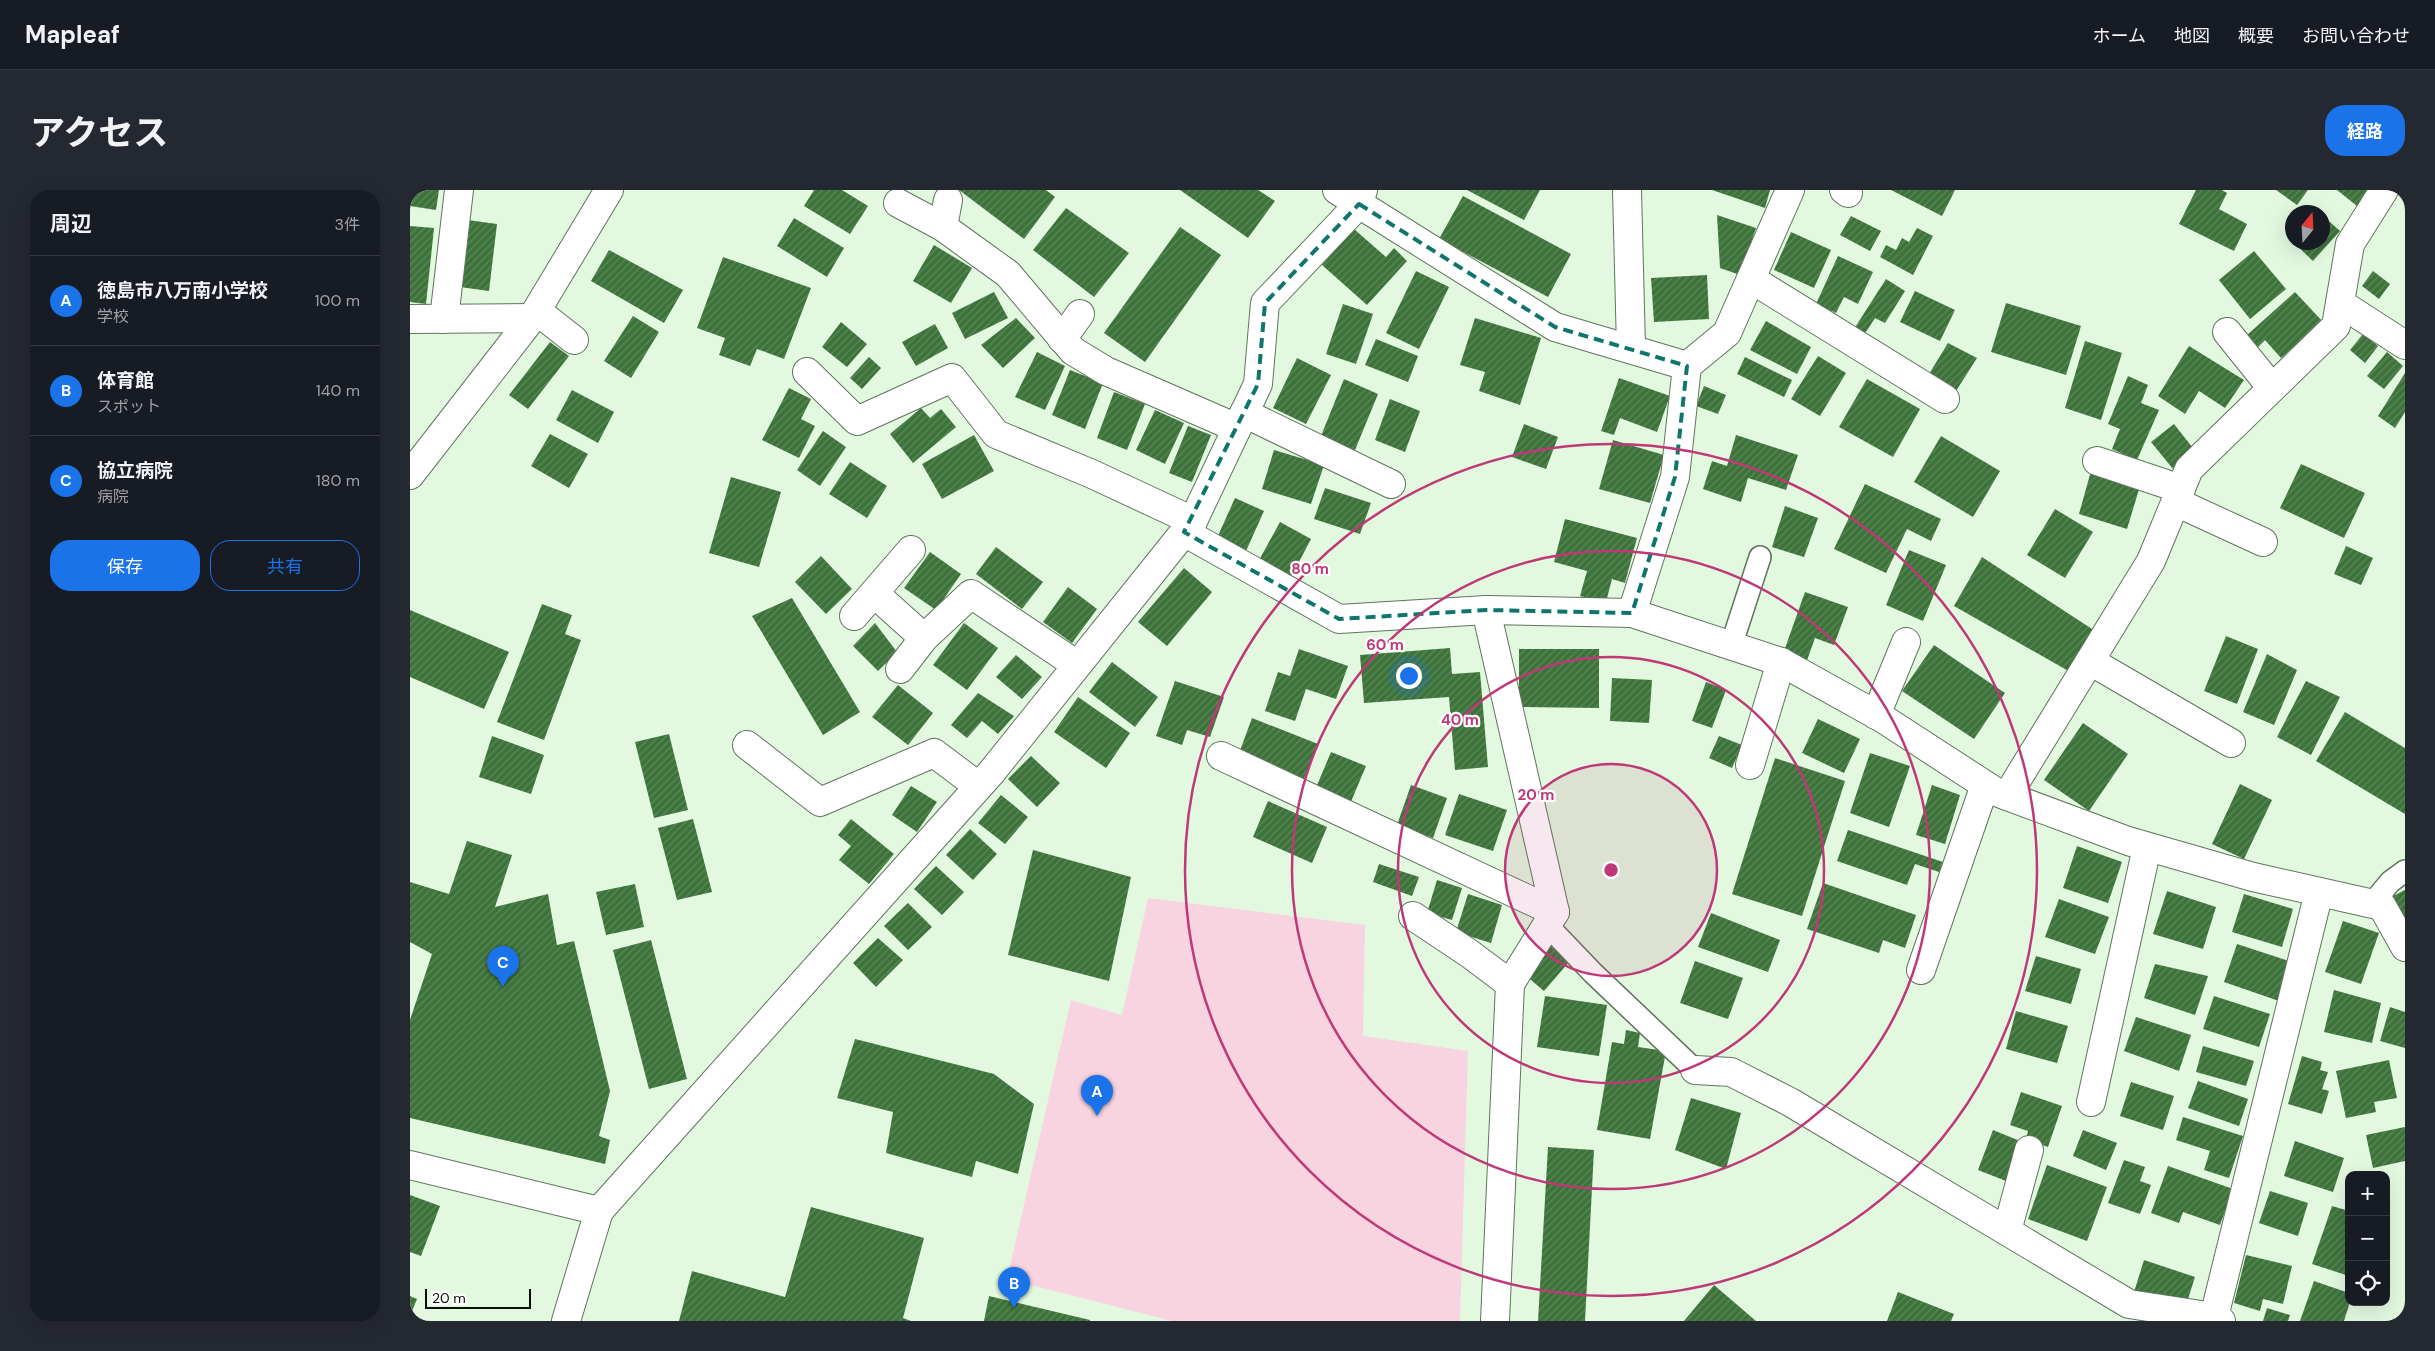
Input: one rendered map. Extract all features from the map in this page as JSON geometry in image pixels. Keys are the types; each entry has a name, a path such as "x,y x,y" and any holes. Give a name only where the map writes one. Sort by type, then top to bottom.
{"street":[{"path":"444,319 459,190"},
{"path":"410,475 534,314 609,190"},
{"path":"1627,190 1631,348"},
{"path":"1632,613 1675,477 1687,366 1727,333 1790,190"},
{"path":"1921,970 1996,791 2090,661 2152,561 2189,469 2336,326 2350,244 2384,190"},
{"path":"566,1321 599,1211 978,786 1188,527 1258,384 1265,303 1353,195 1555,327 1687,366"},
{"path":"943,227 948,200"},
{"path":"898,203 943,227 1008,274 1073,351 1106,371 1241,420 1391,484"},
{"path":"1751,279 1945,399"},
{"path":"2340,303 2405,345"},
{"path":"410,319 534,314 574,340"},
{"path":"1062,338 1080,314"},
{"path":"2227,332 2272,388"},
{"path":"807,372 857,421 952,378 996,434 1092,474 1188,527 1339,619 1486,610 1632,613 1781,662 1876,715 1996,791 2147,847 2253,878 2382,906 2405,947"},
{"path":"2097,461 2179,495 2263,542"},
{"path":"854,616 912,550"},
{"path":"874,593 924,638"},
{"path":"900,669 924,638 971,594 1077,665"},
{"path":"1486,610 1551,919 1510,984 1495,1321"},
{"path":"1876,715 1906,642"},
{"path":"2090,661 2231,742"},
{"path":"1750,765 1781,662"},
{"path":"747,746 820,802 934,753 978,786"},
{"path":"1221,756 1551,919"},
{"path":"2091,1102 2147,847"},
{"path":"1695,1070 1731,1072 1782,1098 2129,1304 2218,1319 2319,892"},
{"path":"1413,916 1470,954 1510,984"},
{"path":"2006,1231 2029,1150"},
{"path":"410,1165 599,1211"}],"lane":[{"path":"1731,646 1760,557"},
{"path":"2372,904 2390,882 2405,871"},
{"path":"1551,919 1594,973 1695,1070"}],"highlighted area":[{"path":"1359,204 1555,327 1687,366 1675,477 1632,613 1486,610 1339,619 1184,532 1258,384 1265,303"}],"shaded area":[{"path":"1148,898 1365,925 1363,1036 1468,1051 1460,1321 1172,1321 1007,1279 1071,1000 1122,1015"}],"building":[{"path":"410,190 439,190 436,210 410,206"},
{"path":"814,190 842,190 868,206 850,234 804,206"},
{"path":"959,190 1046,190 1055,197 1024,239"},
{"path":"1180,190 1258,190 1275,201 1248,238"},
{"path":"1467,190 1540,190 1524,220"},
{"path":"1712,190 1770,190 1765,208"},
{"path":"1891,190 1955,190 1942,216"},
{"path":"2196,190 2222,190 2227,193 2219,209 2247,224 2234,251 2179,224"},
{"path":"2276,190 2308,190 2297,205"},
{"path":"2337,190 2369,190 2357,206"},
{"path":"1463,196 1571,254 1548,297 1439,239"},
{"path":"1066,208 1129,253 1094,297 1033,250"},
{"path":"1717,215 1756,228 1740,275 1720,268"},
{"path":"1851,216 1881,231 1870,251 1840,235"},
{"path":"794,218 844,248 827,277 777,246"},
{"path":"468,220 497,224 489,291 460,287"},
{"path":"2330,222 2340,231 2330,242"},
{"path":"410,226 434,228 426,304 410,302"},
{"path":"1180,227 1221,255 1145,362 1104,333"},
{"path":"1917,228 1933,236 1913,275 1880,257 1886,245 1896,250 1902,238 1909,242"},
{"path":"1354,229 1386,257 1394,248 1407,261 1367,305 1322,265"},
{"path":"1791,232 1831,250 1814,288 1774,270"},
{"path":"934,245 972,268 951,303 913,281"},
{"path":"609,250 683,290 664,323 591,281"},
{"path":"2301,250 2323,250 2313,261"},
{"path":"2254,251 2286,289 2250,319 2219,280"},
{"path":"1838,256 1873,272 1858,304 1844,297 1836,313 1816,304"},
{"path":"723,257 811,288 784,359 757,349 750,366 719,355 725,338 697,328"},
{"path":"1416,271 1449,287 1419,349 1386,333"},
{"path":"2373,271 2390,284 2379,299 2362,286"},
{"path":"1707,275 1709,319 1654,322 1651,278"},
{"path":"1886,279 1905,291 1885,323 1875,318 1864,335 1854,329"},
{"path":"1915,291 1955,310 1940,341 1900,322"},
{"path":"994,292 1008,318 965,339 952,313"},
{"path":"2295,292 2323,322 2281,358 2265,340 2257,348 2246,336"},
{"path":"2006,303 2081,326 2066,375 1991,352"},
{"path":"1343,304 1373,314 1356,364 1326,354"},
{"path":"633,316 659,332 631,378 604,361"},
{"path":"1016,318 1035,338 1003,368 981,345"},
{"path":"1475,318 1541,338 1520,405 1479,391 1485,372 1460,365"},
{"path":"1766,321 1811,347 1797,374 1750,350"},
{"path":"841,322 867,344 847,367 822,347"},
{"path":"935,324 948,348 916,366 902,342"},
{"path":"2363,334 2378,346 2365,363 2350,350"},
{"path":"1376,339 1418,356 1408,382 1365,365"},
{"path":"2085,341 2122,353 2101,420 2065,408"},
{"path":"550,342 569,356 528,409 509,395"},
{"path":"1948,343 1977,358 1956,391 1929,374"},
{"path":"2189,346 2244,380 2225,408 2199,391 2185,414 2158,396"},
{"path":"1037,352 1065,366 1045,410 1015,397"},
{"path":"2387,352 2403,366 2384,389 2367,376"},
{"path":"1818,356 1846,373 1820,416 1791,399"},
{"path":"869,357 881,368 862,389 850,378"},
{"path":"1745,357 1792,380 1784,397 1737,374"},
{"path":"1297,358 1331,375 1306,424 1273,408"},
{"path":"1070,370 1103,383 1085,429 1052,415"},
{"path":"2405,373 2405,412 2395,428 2378,416"},
{"path":"2128,376 2148,385 2141,403 2159,410 2137,460 2112,449 2120,429 2108,424"},
{"path":"1619,378 1670,396 1657,432 1620,418 1614,435 1601,431"},
{"path":"1344,379 1378,394 1355,450 1321,436"},
{"path":"1867,379 1920,409 1893,457 1839,427"},
{"path":"1704,386 1726,395 1718,414 1696,406"},
{"path":"789,388 811,399 801,419 815,426 799,458 762,440"},
{"path":"572,390 614,412 598,443 556,420"},
{"path":"1114,392 1145,404 1127,450 1097,438"},
{"path":"1390,399 1420,411 1405,452 1375,440"},
{"path":"921,408 930,418 941,409 956,427 913,463 890,434"},
{"path":"1155,410 1184,423 1165,464 1136,450"},
{"path":"1524,424 1558,437 1546,469 1512,457"},
{"path":"2174,424 2196,452 2173,469 2151,442"},
{"path":"1188,426 1211,435 1192,482 1169,473"},
{"path":"823,431 846,447 820,486 797,470"},
{"path":"550,434 588,454 569,488 531,466"},
{"path":"974,435 994,471 942,499 922,464"},
{"path":"1736,435 1798,455 1786,490 1748,478 1741,502 1703,489 1712,461 1727,466"},
{"path":"1941,436 2000,471 1973,517 1914,482"},
{"path":"1613,440 1664,455 1650,503 1599,489"},
{"path":"1274,450 1324,465 1311,504 1262,489"},
{"path":"850,462 887,486 867,518 829,494"},
{"path":"2301,464 2365,493 2344,538 2280,508"},
{"path":"2091,471 2140,486 2127,529 2079,514"},
{"path":"731,477 781,492 759,567 709,553"},
{"path":"1865,484 1941,519 1931,541 1907,529 1886,573 1834,549"},
{"path":"1325,488 1371,503 1360,534 1314,519"},
{"path":"1235,498 1264,511 1246,551 1217,538"},
{"path":"1785,506 1818,518 1804,557 1772,547"},
{"path":"2055,509 2093,532 2065,578 2027,555"},
{"path":"1565,519 1637,538 1625,583 1612,579 1606,602 1580,596 1587,571 1554,562"},
{"path":"1280,522 1311,539 1290,579 1258,562"},
{"path":"2346,546 2373,558 2361,585 2334,574"},
{"path":"996,547 1043,582 1022,609 976,574"},
{"path":"1909,550 1946,565 1923,621 1886,605"},
{"path":"930,552 961,574 936,610 904,588"},
{"path":"821,556 852,589 826,614 795,582"},
{"path":"1982,557 2095,631 2072,673 1954,606"},
{"path":"1184,568 1212,592 1167,646 1138,622"},
{"path":"1068,587 1097,609 1072,643 1043,622"},
{"path":"1805,592 1848,607 1834,645 1815,638 1806,663 1783,654"},
{"path":"792,598 860,712 823,735 752,616"},
{"path":"542,604 572,615 565,634 581,640 544,740 497,722"},
{"path":"410,610 509,652 484,709 410,677"},
{"path":"875,623 897,652 878,671 853,646"},
{"path":"964,623 998,648 967,690 933,665"},
{"path":"2226,636 2258,649 2237,704 2204,691"},
{"path":"1934,645 2005,693 1974,739 1902,691"},
{"path":"1450,648 1452,674 1480,672 1488,767 1455,770 1449,697 1364,703 1360,655"},
{"path":"1299,649 1348,666 1336,699 1306,689 1295,721 1265,711 1278,672 1290,676"},
{"path":"1519,649 1599,649 1599,708 1519,707"},
{"path":"2267,654 2297,670 2274,725 2243,712"},
{"path":"1016,655 1042,677 1022,699 996,677"},
{"path":"1112,662 1158,697 1135,727 1089,692"},
{"path":"1612,678 1652,680 1649,723 1610,721"},
{"path":"1175,681 1224,697 1210,737 1187,730 1182,745 1156,736"},
{"path":"2306,681 2340,697 2311,755 2277,737"},
{"path":"1706,682 1726,690 1712,728 1692,721"},
{"path":"898,685 933,713 908,745 872,717"},
{"path":"978,693 1014,716 998,734 982,721 967,738 951,725"},
{"path":"1078,697 1130,733 1106,768 1054,732"},
{"path":"2345,712 2405,748 2405,814 2316,761"},
{"path":"1252,718 1318,744 1303,781 1238,756"},
{"path":"1818,719 1860,739 1844,773 1802,753"},
{"path":"2083,723 2128,754 2089,811 2044,780"},
{"path":"669,734 688,810 654,818 635,742"},
{"path":"492,736 544,755 531,794 479,777"},
{"path":"1719,736 1742,745 1732,768 1709,758"},
{"path":"1331,752 1366,766 1350,804 1315,790"},
{"path":"1870,753 1910,766 1889,827 1850,813"},
{"path":"1031,756 1060,783 1037,807 1008,779"},
{"path":"1775,758 1845,781 1802,916 1732,894"},
{"path":"2240,784 2272,800 2244,859 2212,844"},
{"path":"1411,785 1447,798 1433,838 1397,825"},
{"path":"1932,785 1960,795 1945,844 1916,835"},
{"path":"911,786 937,802 917,832 892,815"},
{"path":"1459,794 1507,810 1493,851 1445,835"},
{"path":"1001,795 1028,817 1005,844 978,823"},
{"path":"1268,801 1327,827 1312,863 1253,837"},
{"path":"693,819 712,892 677,900 658,828"},
{"path":"851,819 894,854 869,884 839,860 851,846 838,835"},
{"path":"970,829 997,854 973,880 946,855"},
{"path":"1848,830 1943,862 1939,872 1915,864 1907,885 1837,861"},
{"path":"467,841 512,855 495,907 548,894 557,945 574,941 610,1091 599,1136 610,1140 605,1164 410,1118 410,1020 432,954 410,942 410,882 449,894"},
{"path":"2077,846 2122,862 2108,903 2063,888"},
{"path":"1033,850 1131,877 1109,981 1008,955"},
{"path":"1379,864 1419,877 1412,896 1373,882"},
{"path":"936,866 964,892 942,915 914,889"},
{"path":"1437,880 1462,888 1452,920 1427,913"},
{"path":"1823,883 1916,915 1905,948 1883,940 1879,953 1807,929"},
{"path":"635,884 644,927 606,935 596,892"},
{"path":"2405,890 2405,918 2403,919 2391,897"},
{"path":"2167,891 2216,907 2203,949 2153,934"},
{"path":"1468,894 1502,905 1491,943 1456,932"},
{"path":"2244,894 2293,909 2282,947 2232,932"},
{"path":"2059,899 2109,917 2095,954 2045,937"},
{"path":"908,903 932,927 908,950 884,926"},
{"path":"1711,913 1780,940 1768,972 1698,947"},
{"path":"2343,921 2379,933 2361,984 2325,972"},
{"path":"878,938 903,960 876,987 853,963"},
{"path":"651,940 687,1079 649,1089 613,950"},
{"path":"2237,944 2292,962 2279,1001 2224,982"},
{"path":"1550,946 1569,962 1544,991 1525,975"},
{"path":"2036,956 2081,969 2071,1004 2025,991"},
{"path":"1695,961 1743,978 1728,1019 1680,1003"},
{"path":"2155,964 2208,976 2195,1015 2144,998"},
{"path":"2334,990 2381,1003 2372,1043 2324,1032"},
{"path":"1545,996 1607,1005 1599,1056 1537,1047"},
{"path":"2214,996 2270,1014 2259,1047 2203,1029"},
{"path":"2390,1007 2405,1012 2405,1048 2380,1041"},
{"path":"2016,1011 2068,1026 2057,1063 2006,1049"},
{"path":"2136,1017 2191,1035 2179,1071 2124,1051"},
{"path":"1626,1030 1640,1033 1638,1047 1666,1051 1650,1139 1597,1130 1612,1042 1624,1044"},
{"path":"855,1039 994,1074 1034,1104 1018,1174 976,1161 972,1177 886,1153 893,1112 837,1098"},
{"path":"2203,1046 2254,1061 2246,1086 2196,1072"},
{"path":"2302,1056 2322,1062 2320,1070 2328,1072 2322,1089 2329,1091 2322,1114 2288,1104"},
{"path":"2389,1060 2397,1098 2374,1102 2376,1112 2346,1118 2336,1071"},
{"path":"2198,1081 2248,1099 2239,1126 2188,1108"},
{"path":"2131,1082 2174,1096 2163,1130 2120,1116"},
{"path":"2021,1092 2062,1106 2048,1147 2026,1139 2028,1131 2010,1125"},
{"path":"1691,1098 1741,1113 1726,1169 1675,1150"},
{"path":"2183,1117 2243,1136 2229,1178 2204,1170 2210,1151 2176,1140"},
{"path":"2405,1127 2405,1161 2373,1168 2366,1135"},
{"path":"1993,1130 2020,1141 2006,1181 1978,1170"},
{"path":"2083,1130 2117,1143 2106,1170 2073,1156"},
{"path":"2295,1141 2344,1158 2333,1192 2284,1176"},
{"path":"1548,1147 1594,1150 1585,1321 1538,1321"},
{"path":"2124,1160 2145,1167 2140,1181 2151,1185 2140,1214 2108,1203"},
{"path":"2047,1165 2107,1187 2087,1241 2028,1219"},
{"path":"2168,1166 2233,1189 2220,1225 2183,1212 2179,1223 2151,1213"},
{"path":"2270,1191 2308,1203 2298,1236 2259,1223"},
{"path":"410,1195 440,1206 421,1256 410,1252"},
{"path":"2332,1206 2345,1210 2345,1275 2312,1264"},
{"path":"811,1207 924,1238 903,1318 911,1321 679,1321 692,1271 785,1297"},
{"path":"2246,1255 2292,1266 2283,1304 2263,1299 2260,1311 2234,1303"},
{"path":"2144,1260 2195,1277 2187,1302 2169,1296 2167,1303 2134,1292"},
{"path":"2314,1281 2345,1292 2345,1306 2349,1306 2344,1321 2300,1321"},
{"path":"1714,1285 1756,1321 1684,1321"},
{"path":"1898,1292 1954,1314 1951,1321 1887,1321"},
{"path":"410,1296 417,1299 410,1316"},
{"path":"989,1296 1090,1320 1090,1321 984,1321"},
{"path":"2267,1308 2290,1315 2288,1321 2263,1321"}],"place":[{"name":"協立病院","path":"503,987"},
{"name":"徳島市八万南小学校","path":"1097,1116"},
{"name":"体育館","path":"1014,1308"}]}
